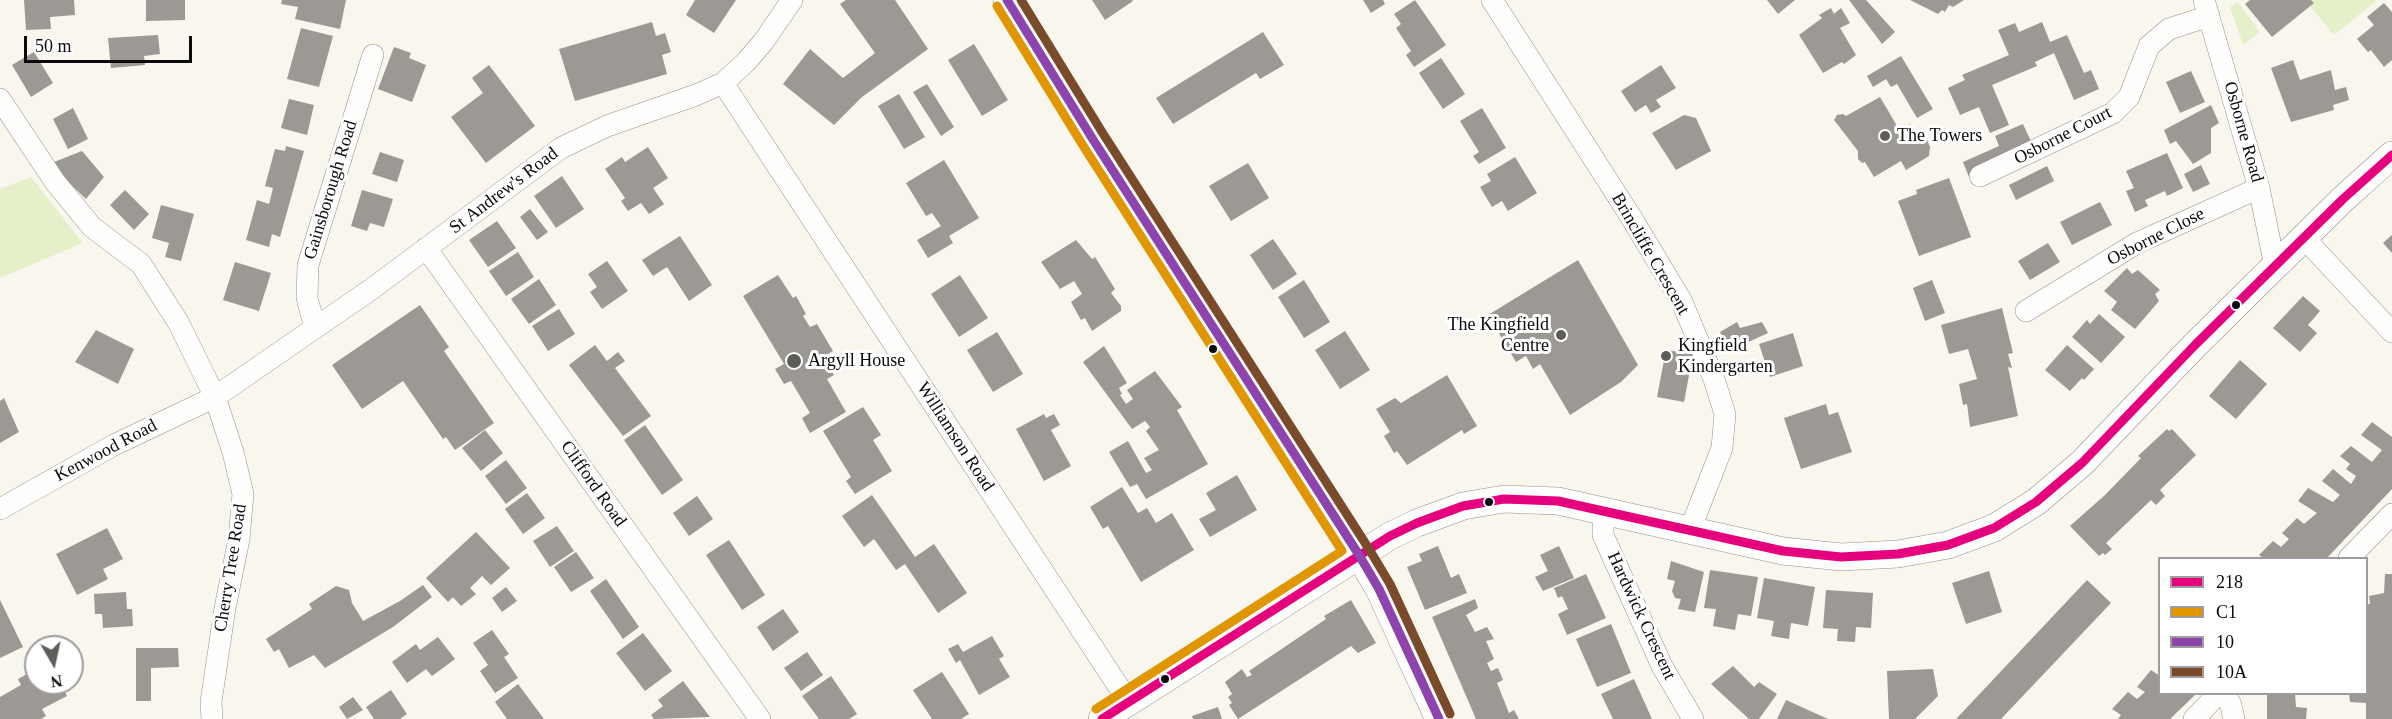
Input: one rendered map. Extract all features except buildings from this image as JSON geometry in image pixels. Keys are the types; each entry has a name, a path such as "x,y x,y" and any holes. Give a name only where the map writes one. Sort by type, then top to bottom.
{"street":[{"name":"St Andrew's Road","path":"215,397 426,249 561,148 607,126 696,96 723,82 746,62 764,41 792,0"},
{"path":"1007,0 1092,138 1359,555 1379,589 1439,719"},
{"name":"Brincliffe Crescent","path":"1492,0 1682,302 1714,379 1725,414 1722,448 1690,530"},
{"name":"Osborne Court","path":"1980,176 2113,114 2129,97 2149,46 2169,30 2206,8"},
{"name":"Osborne Road","path":"2206,8 2259,188 2275,266"},
{"name":"Gainsborough Road","path":"315,328 307,298 308,265 373,55"},
{"name":"Williamson Road","path":"723,82 1128,701"},
{"name":"Cherry Tree Road","path":"0,99 55,182 92,227 141,264 178,322 215,397 233,452 243,494 239,539 225,608 211,702 212,719"},
{"path":"1102,719 1359,555 1417,523 1463,506 1524,499 1558,501 1603,509 1783,551 1841,557 1898,554 1948,545 1994,528 2036,502 2082,463 2195,345 2343,199 2392,155"},
{"name":"Osborne Close","path":"2026,311 2137,243 2259,188"},
{"path":"2304,238 2392,332"},
{"name":"Clifford Road","path":"426,249 760,719"},
{"name":"Kenwood Road","path":"0,509 114,445 215,397"},
{"name":"Hardwick Crescent","path":"1603,509 1603,535 1662,666 1693,719"},
{"path":"2350,557 2392,514"},
{"path":"2194,719 2216,695"},
{"path":"2224,695 2231,705 2234,719"}],"green space":[{"path":"2311,0 2377,0 2334,35 2310,6 2313,3"},
{"path":"2238,2 2260,32 2243,45 2230,7"},
{"path":"31,177 83,243 0,278 0,189"}],"transit line":[{"name":"10","path":"1007,0 1092,138 1359,555 1379,589 1439,719"},
{"name":"10A","path":"1021,0 1102,132 1369,549 1390,584 1450,714"},
{"name":"C1","path":"997,6 1082,144 1342,551 1096,709"},
{"name":"218","path":"1102,719 1390,536 1463,506 1504,499 1558,501 1783,551 1841,557 1898,554 1948,545 1994,528 2036,502 2082,463 2195,345 2343,199 2392,155"}],"place":[{"name":"The Towers","path":"1885,136"},
{"name":"The Kingfield Centre","path":"1561,335"},
{"name":"Kingfield Kindergarten","path":"1666,356"},
{"name":"Argyll House","path":"794,361"}]}
